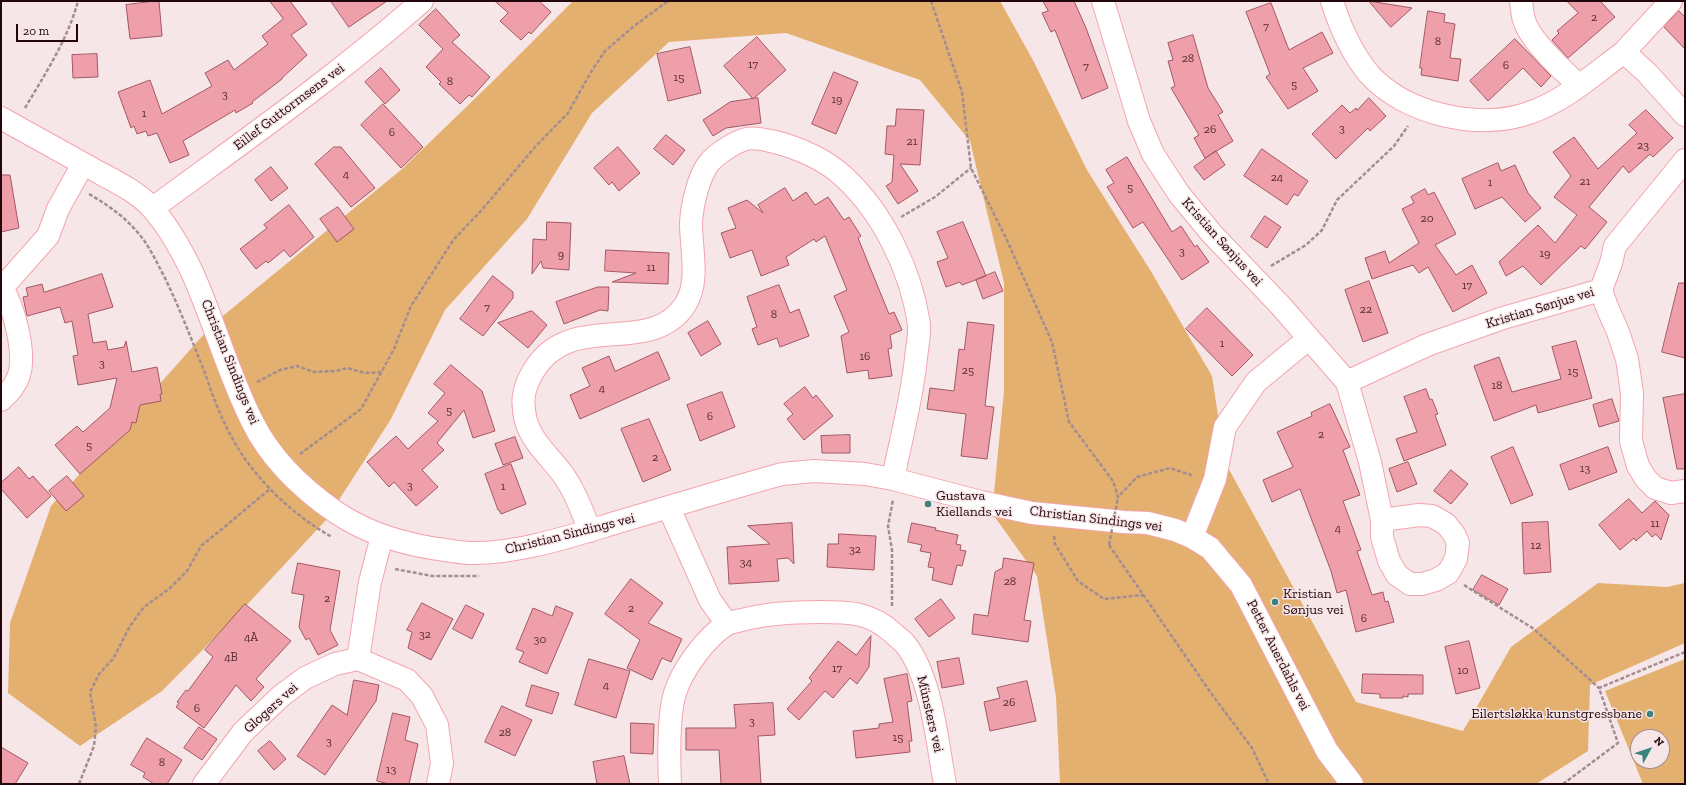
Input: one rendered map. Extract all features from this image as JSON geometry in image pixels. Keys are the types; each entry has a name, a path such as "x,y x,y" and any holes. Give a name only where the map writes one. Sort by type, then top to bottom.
{"street":[{"name":"Eillef Guttormsens vei","path":"153,208 250,138 389,30 422,1"},
{"name":"Kristian Sønjus vei","path":"1103,1 1139,121 1153,154 1179,194 1212,234 1280,305 1308,340 1347,382 1370,462 1382,520 1382,537 1389,561 1397,575 1410,584 1422,584 1436,580 1448,573"},
{"path":"1332,1 1345,35 1355,55 1370,75 1392,93 1408,103 1421,108 1460,118 1490,120 1512,118 1530,113 1555,102 1624,52 1671,1"},
{"path":"1521,1 1524,20 1529,30 1546,53 1579,86"},
{"path":"1624,52 1647,73 1685,115"},
{"name":"Christian Sindings vei","path":"8,122 142,198 153,208 180,247 204,299 240,393 253,422 282,466 318,500 350,521 382,536 414,546 469,554 504,551 590,531 782,474 814,471 847,472 891,492 982,502 1032,513 1148,523 1175,530 1192,537"},
{"path":"590,531 578,499 567,480 529,430 523,401 526,382 538,364 552,349 568,341 594,335 637,333 661,326 672,319 684,306 691,292 694,267 691,222 698,185 708,163 723,150 747,139 770,141 796,148 815,157 844,176 866,202 884,227 901,260 912,289 920,327 913,388 891,492"},
{"path":"1685,160 1615,246 1611,263 1601,290 1627,359 1632,393 1631,441 1638,466 1646,479 1655,488 1671,493 1685,491"},
{"path":"1,400 19,376 21,364 20,345 15,323 5,294 1,288 48,236 58,209 83,164"},
{"name":"Kristian Sønjus vei","path":"1347,382 1427,345 1503,318 1601,290"},
{"path":"1192,537 1215,479 1225,427 1256,382 1308,340"},
{"path":"669,508 710,600 728,624"},
{"path":"1382,520 1419,515 1432,516 1446,524 1454,534 1458,543 1456,559 1448,573"},
{"path":"382,536 370,582 358,659 407,680 422,696 437,725 442,763 438,784"},
{"name":"Petter Auerdahls vei","path":"1192,537 1210,548 1241,585 1327,751 1352,784"},
{"name":"Münsters vei","path":"670,784 671,716 675,693 686,669 706,642 728,624 748,618 790,612 836,612 857,613 878,620 905,644 915,658 923,675 945,784"},
{"name":"Glogers vei","path":"204,784 243,732 281,696 305,678 335,664 358,659"}],"path":[{"path":"8,122 48,68 73,20 78,1"},
{"path":"282,466 361,409 394,349 411,306 454,239 480,212 535,147 568,113 591,72 605,51 634,26 668,1"},
{"path":"931,1 962,92 971,168 1006,238 1052,342 1069,422 1113,481 1118,497 1109,545 1213,696 1252,748 1269,784"},
{"path":"1255,279 1273,264 1306,245 1322,230 1337,200 1394,146 1421,108"},
{"path":"884,227 935,197 971,168"},
{"path":"105,203 123,217 139,234 152,253 174,296 218,410 235,443 255,473 270,489 311,524 335,539"},
{"path":"240,393 280,370 297,366 314,372 336,371 347,368 365,373 382,372"},
{"path":"1118,497 1137,477 1170,468 1194,476 1215,479"},
{"path":"79,784 94,746 96,727 90,692 99,674 113,659 130,626 144,607 169,589 186,571 201,546 270,489"},
{"path":"886,626 893,604 892,550 888,526 891,492"},
{"path":"1054,532 1055,544 1078,581 1104,599 1142,595"},
{"path":"375,560 398,570 421,574 456,577 485,576"},
{"path":"1448,573 1464,585 1534,629 1599,688 1618,743 1563,784"},
{"path":"1599,688 1685,652"}],"shaded area":[{"path":"573,1 1000,1 1034,62 1087,170 1152,273 1212,376 1225,462 1356,702 1463,731 1511,647 1598,583 1667,587 1685,583 1685,643 1590,685 1588,751 1536,784 1060,784 1056,697 1037,576 992,513 1004,391 1004,283 970,141 920,80 786,33 669,42 592,113 527,219 445,310 391,419 326,520 243,609 162,691 80,746 8,693 10,623 51,506 213,324 402,169"},
{"name":"Eilertsløkka kunstgressbane","path":"1685,659 1685,784 1643,784 1637,769 1670,769 1670,729 1630,729 1630,752 1605,691"}],"building":[{"path":"159,1 162,36 130,39 126,5"},
{"path":"270,1 290,1 307,24 291,35 307,55 282,79 252,102 253,103 236,113 235,110 183,141 189,155 170,163 157,133 148,136 146,131 137,134 134,126 131,128 118,92 150,80 162,114 212,86 205,73 228,60 234,70 268,44 262,36 283,19"},
{"path":"331,1 387,1 349,27"},
{"path":"495,1 539,1 551,12 531,34 529,32 521,40 500,21 508,13"},
{"path":"1043,1 1074,1 1086,28 1108,88 1082,99 1055,30 1051,32 1042,13 1048,11"},
{"path":"1369,1 1412,8 1391,27"},
{"path":"1567,1 1600,1 1615,17 1568,58 1552,40 1559,33 1557,31 1578,13"},
{"path":"1271,3 1289,50 1322,32 1333,53 1303,68 1318,91 1288,109 1266,77 1270,74 1246,12"},
{"path":"436,9 460,35 452,42 490,77 472,97 469,95 460,104 439,84 441,82 426,67 443,49 419,25"},
{"path":"1428,11 1445,14 1444,22 1455,24 1450,58 1461,59 1458,81 1421,75 1422,68 1420,68"},
{"path":"1679,11 1685,17 1685,49 1664,27"},
{"path":"1193,35 1208,88 1223,112 1218,115 1233,141 1205,158 1194,138 1199,135 1171,88 1175,86 1168,61 1173,60 1168,43"},
{"path":"757,37 786,70 753,99 724,66"},
{"path":"1515,39 1551,76 1541,87 1523,68 1488,101 1470,81"},
{"path":"690,47 701,93 668,101 657,54"},
{"path":"97,54 98,77 73,78 72,55"},
{"path":"381,68 400,90 385,104 365,82"},
{"path":"834,72 858,82 836,134 812,124"},
{"path":"758,98 761,123 726,128 713,136 703,120 730,102"},
{"path":"1369,98 1386,116 1370,131 1368,128 1336,159 1312,134 1342,105 1350,113 1356,108 1357,110"},
{"path":"383,104 423,147 401,168 361,125"},
{"path":"897,109 924,110 920,165 900,164 918,191 898,204 886,186 892,182 894,155 885,154 887,126 895,126"},
{"path":"1646,110 1673,138 1653,157 1650,154 1629,173 1623,166 1589,207 1607,222 1585,249 1581,246 1541,285 1523,266 1506,276 1499,262 1538,225 1555,243 1577,215 1554,197 1571,176 1553,152 1574,137 1598,169 1637,133 1629,125"},
{"path":"666,135 685,150 673,165 654,149"},
{"path":"334,147 341,147 375,188 351,207 315,164"},
{"path":"618,147 640,173 619,191 612,182 609,185 594,168"},
{"path":"1262,149 1308,181 1298,196 1294,194 1287,205 1244,176"},
{"path":"1216,151 1225,165 1204,180 1194,167"},
{"path":"1127,157 1172,232 1181,226 1195,247 1197,245 1209,262 1182,280 1143,222 1133,228 1107,187 1114,183 1106,170"},
{"path":"1498,163 1501,171 1515,165 1528,193 1541,208 1525,222 1502,197 1475,209 1462,179"},
{"path":"271,167 288,188 271,201 255,180"},
{"path":"1,175 10,175 19,228 1,232"},
{"path":"785,188 793,201 806,192 815,205 828,197 844,220 849,217 861,236 858,238 889,314 894,312 902,330 890,335 892,348 888,349 892,376 869,379 868,370 847,373 841,336 849,332 834,296 847,290 825,236 816,242 814,239 786,257 789,265 761,276 752,250 730,258 721,233 736,228 728,208 747,200 763,213 758,205"},
{"path":"1425,189 1428,195 1434,192 1456,234 1435,245 1456,275 1472,265 1487,293 1453,312 1428,267 1419,273 1413,265 1372,279 1365,258 1385,251 1389,263 1419,243 1402,209 1414,203 1411,197"},
{"path":"289,205 314,237 290,257 284,250 268,263 266,261 256,269 240,249 267,228 264,225"},
{"path":"338,207 354,229 337,242 320,219"},
{"path":"1265,216 1281,227 1267,248 1251,237"},
{"path":"547,222 571,223 569,270 543,268 541,261 532,274 533,239 546,240"},
{"path":"963,222 986,276 962,285 960,282 946,287 937,262 948,258 937,232"},
{"path":"606,250 669,253 668,284 612,282 636,273 605,271"},
{"path":"995,272 1003,291 983,299 976,280"},
{"path":"102,274 113,307 88,314 93,343 106,341 108,350 124,347 126,341 132,372 157,367 162,394 160,394 161,401 140,405 136,423 132,422 130,430 80,474 55,445 77,426 83,432 110,408 117,378 78,385 73,356 78,355 72,321 65,323 60,307 27,316 23,297 28,296 26,288 42,284 44,292"},
{"path":"493,276 513,292 513,298 483,336 460,319"},
{"path":"1369,281 1388,333 1363,342 1345,290"},
{"path":"1679,283 1685,283 1685,358 1662,352"},
{"path":"779,285 790,313 799,309 809,336 780,347 777,338 758,345 752,329 757,327 747,297"},
{"path":"598,287 609,287 608,311 600,310 564,324 556,302"},
{"path":"1207,308 1253,355 1232,376 1186,329"},
{"path":"532,311 547,325 528,348 498,323"},
{"path":"708,321 721,344 701,356 688,333"},
{"path":"968,322 994,325 985,406 994,407 987,459 961,456 966,414 927,409 930,388 954,391 959,349 964,350"},
{"path":"1576,341 1592,398 1538,413 1536,405 1494,421 1474,366 1499,357 1512,392 1561,379 1552,347"},
{"path":"658,352 670,379 580,419 570,395 590,386 582,368 609,356 615,371"},
{"path":"451,365 482,391 495,431 473,438 464,410 437,443 444,450 422,470 438,487 416,506 394,482 389,487 367,462 396,436 408,449 438,421 428,413 445,393 434,384"},
{"path":"805,387 813,398 816,395 833,416 804,440 787,419 793,414 784,404"},
{"path":"1426,389 1438,414 1435,415 1446,445 1404,461 1396,439 1417,432 1404,397"},
{"path":"722,392 735,427 700,441 687,405"},
{"path":"1685,394 1685,469 1677,469 1663,398"},
{"path":"1612,399 1619,421 1599,427 1593,405"},
{"path":"1330,404 1350,447 1343,450 1360,495 1343,501 1361,550 1357,551 1372,595 1383,592 1385,602 1388,601 1394,622 1356,632 1346,590 1337,593 1331,571 1300,489 1272,502 1263,480 1293,467 1277,432 1312,416 1311,413"},
{"path":"649,419 671,470 643,482 621,429"},
{"path":"850,435 850,453 822,453 821,436"},
{"path":"515,437 523,458 503,465 495,444"},
{"path":"1513,447 1533,495 1511,504 1491,457"},
{"path":"1608,447 1617,472 1569,490 1560,465"},
{"path":"1408,462 1417,484 1397,492 1389,469"},
{"path":"511,464 526,504 501,514 498,510 485,474"},
{"path":"19,467 29,479 33,476 51,496 27,518 1,489 1,483"},
{"path":"1451,470 1468,484 1451,504 1434,491"},
{"path":"67,476 84,496 66,511 49,491"},
{"path":"1629,499 1642,513 1655,501 1669,515 1661,540 1656,534 1652,537 1647,531 1636,541 1634,538 1620,550 1599,525"},
{"path":"1548,522 1551,572 1524,574 1522,523"},
{"path":"792,523 794,564 788,558 777,559 779,581 729,584 727,547 770,544 748,526"},
{"path":"912,523 936,528 935,530 958,535 956,544 961,545 960,550 966,551 962,566 957,565 952,585 932,580 934,568 928,567 931,553 920,551 922,545 908,542"},
{"path":"839,534 876,536 874,570 827,567 828,544 838,544"},
{"path":"1004,558 1034,563 1024,620 1031,621 1028,642 972,634 974,614 988,616 995,572 1002,568"},
{"path":"298,563 340,571 330,630 338,645 318,655 309,638 306,640 299,627 304,595 292,593"},
{"path":"1482,575 1508,589 1499,605 1473,590"},
{"path":"631,579 663,603 648,623 682,639 671,662 662,658 652,680 627,668 640,640 605,614"},
{"path":"941,599 955,618 929,637 915,619"},
{"path":"422,603 453,619 431,660 408,648 412,632 407,630"},
{"path":"245,604 291,641 256,679 264,687 251,701 236,685 204,728 176,707 179,703 177,702 186,690 188,691 213,657 205,650"},
{"path":"466,605 484,614 472,639 453,629"},
{"path":"556,606 573,613 547,674 519,662 524,652 516,649 533,608 552,616"},
{"path":"871,636 869,667 857,684 850,678 833,698 825,691 799,720 787,709 812,681 809,678 838,641 856,655"},
{"path":"1469,641 1480,688 1456,694 1445,647"},
{"path":"959,658 964,684 942,688 937,662"},
{"path":"589,659 630,671 616,718 575,705"},
{"path":"907,674 912,701 907,702 912,741 909,741 910,752 856,758 853,731 879,728 879,724 893,722 884,679"},
{"path":"1363,674 1423,675 1423,694 1408,694 1408,697 1403,696 1403,698 1380,698 1380,694 1362,693"},
{"path":"354,680 379,685 376,701 325,775 297,756 332,705 347,715"},
{"path":"1027,681 1036,721 990,731 984,702 1000,698 997,688"},
{"path":"532,685 559,693 552,714 526,706"},
{"path":"773,703 775,735 758,736 761,784 721,784 719,750 686,750 686,728 736,728 734,705"},
{"path":"502,706 532,720 515,756 485,742"},
{"path":"393,713 410,717 405,740 418,744 409,784 389,784 377,781"},
{"path":"631,723 654,724 653,754 631,753"},
{"path":"199,727 217,739 202,760 184,748"},
{"path":"147,738 182,760 167,784 154,784 143,777 145,773 131,765"},
{"path":"270,741 286,759 274,770 258,751"},
{"path":"1,747 28,763 15,784 1,784"},
{"path":"624,756 630,784 597,784 593,762"}],"place":[{"name":"Gustava Kiellands vei","path":"928,504"},
{"name":"Kristian Sønjus vei","path":"1275,602"},
{"name":"Eilertsløkka kunstgressbane","path":"1650,714"}]}
